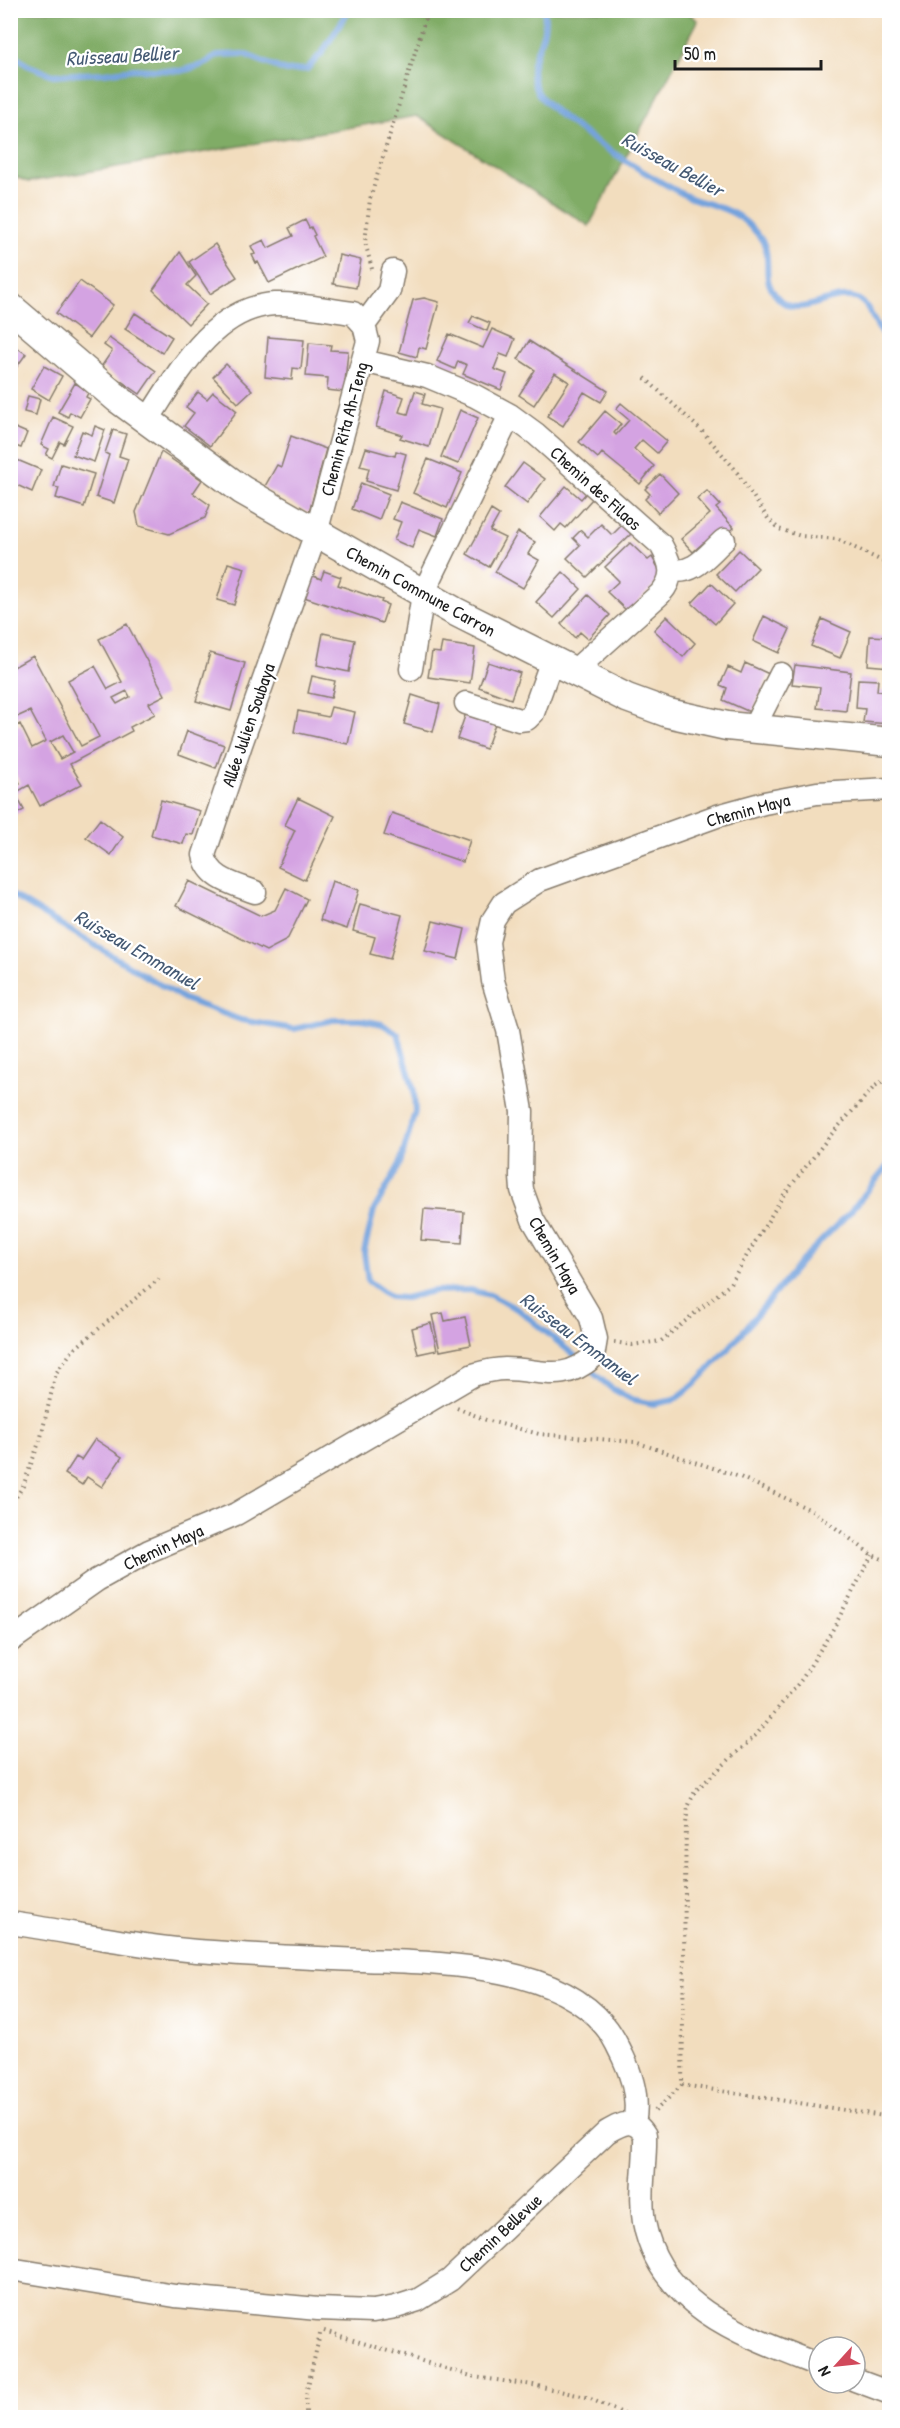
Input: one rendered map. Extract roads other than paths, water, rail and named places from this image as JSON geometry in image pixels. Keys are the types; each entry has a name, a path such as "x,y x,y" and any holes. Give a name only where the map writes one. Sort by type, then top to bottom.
{"street":[{"path":"147,421 179,371 197,350 218,328 246,311 278,304 353,313 364,325 389,291 393,272"},
{"name":"Chemin Commune Carron","path":"10,308 147,421 243,490 423,594 627,698 697,721 753,729 890,742"},
{"name":"Chemin Rita Ah-Teng","path":"316,533 368,341 364,325"},
{"name":"Chemin des Filaos","path":"363,361 427,376 475,396 510,415 581,473 661,545 668,557 671,570"},
{"path":"411,669 423,594 510,415"},
{"name":"Allée Julien Soubaya","path":"255,892 210,872 204,855 316,533"},
{"path":"466,703 519,720 527,719 563,666 660,594 669,584 671,570 682,572 691,570 724,540"},
{"path":"753,729 781,674"},
{"name":"Chemin Maya","path":"10,1641 106,1575 149,1551 236,1514 473,1375 489,1370 505,1369 559,1375 588,1355 591,1318 533,1220 522,1190 520,1177 522,1111 508,1030 492,981 488,942 493,920 504,903 540,880 717,816 764,803 817,793 890,789"},
{"path":"10,1923 189,1951 269,1957 451,1964 522,1977 552,1988 575,2001 605,2025 628,2071 636,2098 637,2125 645,2135 646,2155 642,2201 644,2221 649,2242 670,2280 685,2296 730,2328 807,2360"},
{"name":"Chemin Bellevue","path":"10,2269 319,2319 396,2307 435,2292 450,2280 608,2132 620,2125 637,2125"},
{"path":"867,2384 890,2393"}],"waterway":[{"name":"Ruisseau Bellier","path":"10,51 27,65 53,75 134,69 181,71 202,65 219,55 244,54 286,71 307,69 322,53 349,10"},
{"name":"Ruisseau Bellier","path":"544,10 543,32 532,69 536,89 545,101 582,132 632,165 691,198 738,216 759,236 765,246 770,286 786,305 805,306 835,298 855,298 866,306 879,329 890,337"},
{"name":"Ruisseau Emmanuel","path":"10,894 184,999 241,1020 294,1029 333,1020 362,1020 382,1024 398,1034 414,1091 415,1112 400,1164 374,1210 364,1252 368,1281 390,1297 405,1298 433,1291 470,1290 490,1295 519,1310 580,1360"},
{"name":"Ruisseau Emmanuel","path":"587,1367 611,1388 631,1399 654,1404 674,1400 694,1385 730,1347 806,1256 851,1211 890,1163"}]}
